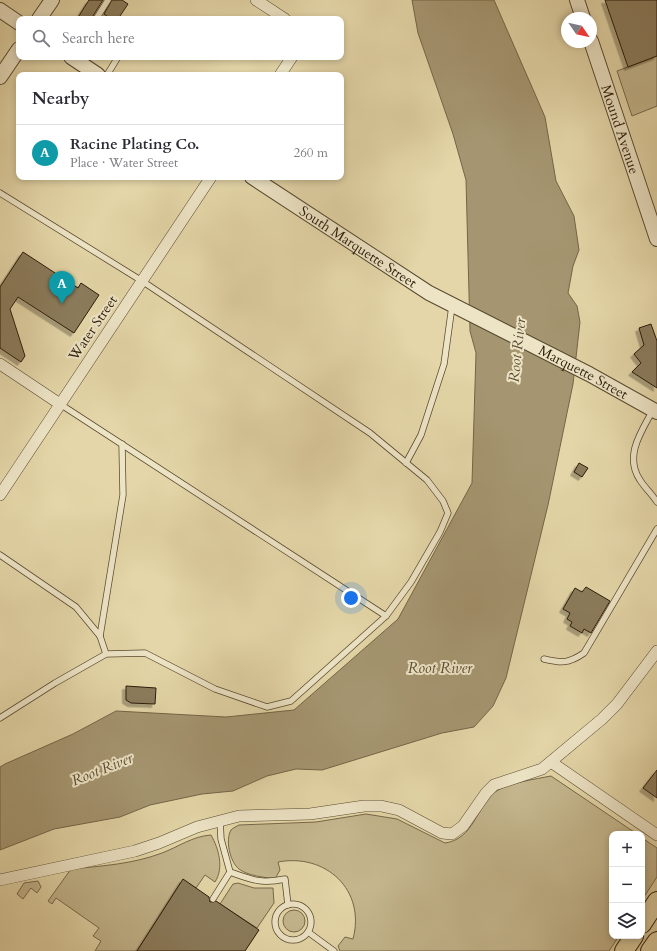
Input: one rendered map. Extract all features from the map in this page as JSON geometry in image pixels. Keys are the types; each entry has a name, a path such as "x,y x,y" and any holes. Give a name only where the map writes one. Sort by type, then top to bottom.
{"main road":[{"path":"645,919 657,901"},
{"path":"624,951 632,939"},
{"path":"650,951 657,941"}],"street":[{"path":"41,16 52,0"},
{"path":"256,0 280,16"},
{"path":"577,0 581,12"},
{"path":"0,10 16,21"},
{"name":"Mound Avenue","path":"593,48 657,240"},
{"path":"0,77 16,53"},
{"path":"76,60 94,72"},
{"path":"282,72 290,60"},
{"name":"Water Street","path":"0,495 209,180"},
{"name":"South Marquette Street","path":"257,180 430,293 466,313"},
{"name":"Marquette Street","path":"466,313 589,374 655,411"},
{"path":"0,364 60,404"},
{"path":"0,880 147,848 220,819 252,814 310,814 373,806 399,810 442,833 452,834 459,830 486,793 494,785 542,770 602,719 617,704 657,651"},
{"path":"551,762 657,835"}],"lane":[{"path":"98,16 108,0"},
{"path":"109,72 116,60"},
{"path":"0,193 142,281 370,433 427,480 443,501 448,513 440,532 411,582 386,616 291,701 268,707 215,689 145,653 106,654 55,683 0,718"},
{"path":"406,463 421,434 444,364 452,305"},
{"path":"60,404 386,616"},
{"path":"655,411 638,438 633,454 633,466 640,480 657,502"},
{"path":"100,636 123,495 122,444"},
{"path":"544,659 558,662 572,661 584,654 657,528"},
{"path":"0,555 76,607 100,636 106,654"},
{"path":"213,899 230,872 221,839 220,819"},
{"path":"230,872 267,883 285,879 288,905"},
{"path":"288,905 298,905 307,911 311,921 308,932 304,936 293,940 288,939 278,933 275,922 278,911 288,905"},
{"path":"308,932 334,951"}],"shaded area":[{"path":"657,56 657,106 632,116 617,71"},
{"path":"551,776 633,831 609,831 609,939 617,939 609,951 340,951 338,946 345,937 353,939 355,921 354,905 348,891 338,879 326,869 312,863 296,861 278,862 280,870 275,879 251,875 236,866 229,851 229,834 231,830 239,825 316,822 366,814 397,819 445,843 455,840 469,829 483,806 495,792 507,786"},
{"path":"211,835 218,852 220,865 218,877 215,882 205,875 196,888 183,880 137,951 95,951 101,941 93,936 99,928 56,898 52,904 48,901 71,869 140,860 162,853 198,837"},
{"path":"645,840 657,848 657,877 645,895"},
{"path":"38,881 41,887 37,893 31,888 23,899 17,894 24,883"},
{"path":"238,883 254,888 273,888 274,903 257,928 220,904 233,884"},
{"path":"294,910 302,913 305,921 302,929 294,932 286,929 283,921 286,913"}],"water":[{"name":"Root River","path":"412,0 494,0 545,117 556,181 574,216 579,250 573,266 568,293 577,306 580,322 573,384 548,505 506,678 493,706 474,727 442,733 322,770 296,769 267,776 233,791 202,794 150,805 120,817 54,829 0,850 0,767 73,734 116,711 226,717 294,710 398,619 472,483 476,353 470,331 466,180 453,134 418,33"}],"building":[{"path":"89,0 103,0 93,16 79,16"},
{"path":"112,0 122,0 128,4 120,16 107,16 104,14"},
{"path":"605,0 657,0 657,56 628,67"},
{"path":"23,252 78,288 81,283 99,295 74,333 18,297 10,309 25,356 21,362 0,348 0,287"},
{"path":"651,324 657,341 657,388 632,372 641,363 634,354 644,345 639,328"},
{"path":"579,463 588,468 582,477 574,472"},
{"path":"586,587 610,601 591,633 584,629 582,633 570,626 572,622 567,619 570,613 563,609 575,588 582,592"},
{"path":"126,686 156,688 155,704 131,703 126,700"},
{"path":"657,770 657,798 643,788"},
{"path":"183,879 209,897 210,902 216,901 259,930 245,951 137,951"}],"place":[{"name":"Racine Plating Co.","path":"62,304"}]}
